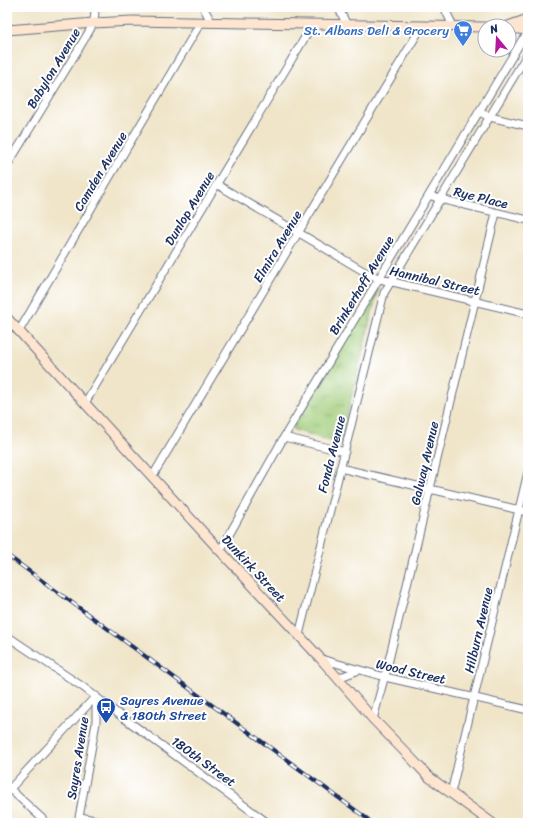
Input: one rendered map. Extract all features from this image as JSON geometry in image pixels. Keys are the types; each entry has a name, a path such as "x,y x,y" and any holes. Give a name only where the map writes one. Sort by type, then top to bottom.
{"main road":[{"path":"517,23 528,19"},
{"path":"7,30 132,21 477,27"},
{"path":"517,28 528,30"},
{"name":"Dunkirk Street","path":"7,318 220,551 322,659 373,719 429,777 492,823"}],"street":[{"path":"94,7 94,23"},
{"path":"203,7 212,23"},
{"path":"338,7 347,25"},
{"path":"444,7 453,26"},
{"name":"Camden Avenue","path":"19,331 201,22"},
{"name":"Babylon Avenue","path":"7,166 94,23"},
{"name":"Dunlop Avenue","path":"85,403 218,185 313,24"},
{"name":"Elmira Avenue","path":"152,477 422,26"},
{"name":"Brinkerhoff Avenue","path":"220,551 284,437 522,40 528,34"},
{"name":"Brinkerhoff Avenue","path":"390,282 528,53"},
{"path":"479,112 528,126"},
{"name":"Hannibal Street","path":"218,185 364,272 380,279 528,314"},
{"name":"Rye Place","path":"429,195 528,220"},
{"name":"Galway Avenue","path":"373,719 385,677 496,213"},
{"name":"Fonda Avenue","path":"299,635 384,293 390,282"},
{"path":"284,437 345,452"},
{"path":"340,468 528,512"},
{"name":"Hilburn Avenue","path":"451,793 528,472"},
{"name":"180th Street","path":"7,636 96,696 117,713 268,823"},
{"name":"Wood Street","path":"322,659 385,677 528,710"},
{"name":"Wood Street","path":"338,678 358,670"},
{"path":"46,823 9,791 96,696"},
{"name":"Sayres Avenue","path":"79,820 96,723 96,696"},
{"path":"79,820 110,823"}],"green space":[{"path":"378,288 340,444 292,429"}],"railway":[{"path":"7,555 373,823"}],"place":[{"name":"St. Albans Deli & Grocery","path":"463,47"},
{"name":"Sayres Avenue & 180th Street","path":"106,724"}]}
